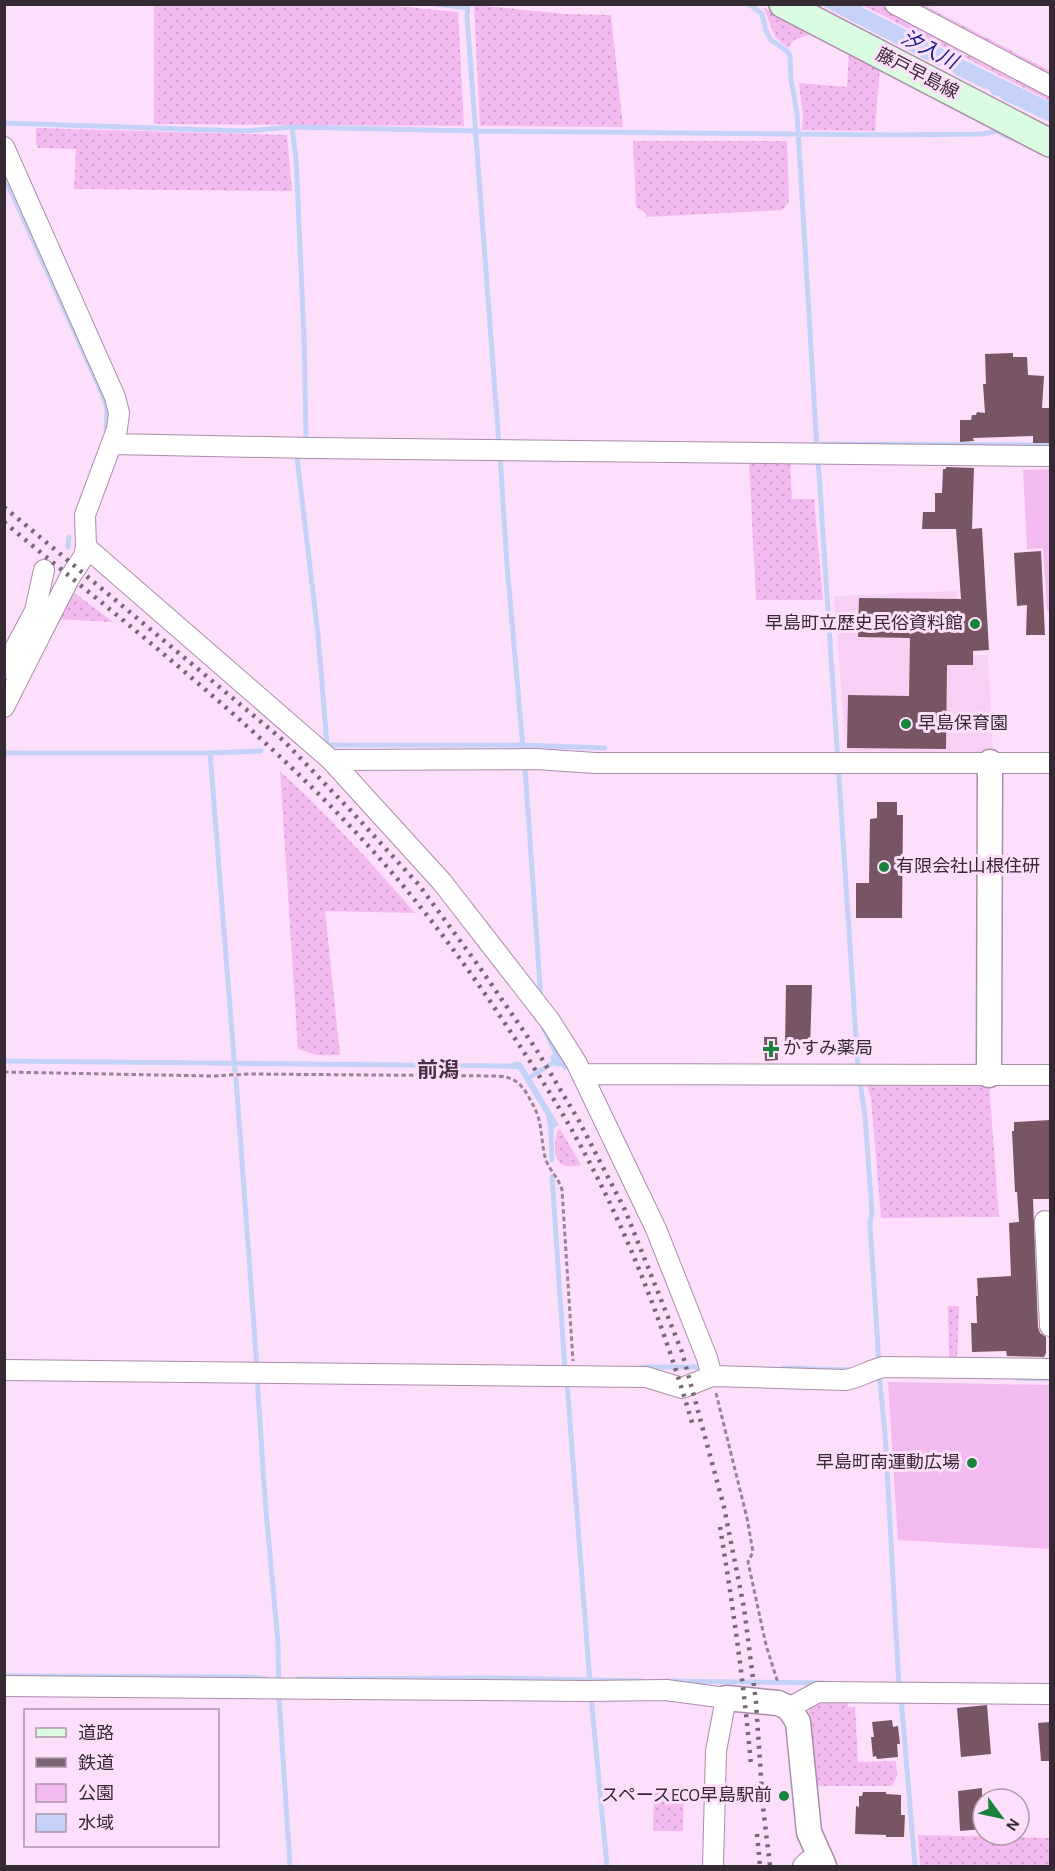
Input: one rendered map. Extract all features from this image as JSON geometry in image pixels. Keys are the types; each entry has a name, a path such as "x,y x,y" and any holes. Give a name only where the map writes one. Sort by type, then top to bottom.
{"main road":[{"name":"藤戸早島線","path":"783,4 1050,143"}],"street":[{"path":"895,4 1050,86"},
{"path":"4,147 115,397 120,413 112,444 85,515 84,556 4,669"},
{"path":"112,444 1050,456"},
{"path":"86,547 331,760 442,882 550,1021 579,1068 656,1229 710,1369"},
{"path":"6,695 42,615 44,570"},
{"path":"331,760 536,759 595,763 1050,763"},
{"path":"989,1075 990,762"},
{"path":"579,1068 859,1075 1050,1075"},
{"path":"1046,1221 1050,1326"},
{"path":"4,1370 646,1377 682,1388 710,1369 845,1380 872,1371 1050,1369"},
{"path":"4,1686 666,1690 742,1700 778,1702 789,1708 798,1722 809,1832 815,1862"},
{"path":"789,1708 818,1692 1050,1694"},
{"path":"713,1866 716,1751 742,1700"}],"path":[{"path":"4,1071 212,1076 250,1074 508,1076 516,1080 534,1106 539,1119 547,1162 559,1180 562,1190 573,1363"},
{"path":"710,1369 747,1518 753,1552 748,1562 765,1645 777,1681"}],"shaded area":[{"path":"957,591 959,656 988,655 993,753 846,751 834,596"}],"green space":[{"path":"376,4 458,12 464,126 154,124 154,5"},
{"path":"474,5 565,14 611,15 623,127 480,126"},
{"path":"862,5 889,5 1050,90 1050,101"},
{"path":"903,5 924,5 1050,71 1050,81"},
{"path":"764,8 814,33 794,40 788,48 775,37"},
{"path":"849,51 880,66 875,131 802,130 803,115 799,83 847,87"},
{"path":"36,128 287,135 292,191 74,189 76,149 38,148"},
{"path":"633,141 787,141 789,202 782,210 646,217 646,213 636,207"},
{"path":"790,461 792,499 814,499 823,600 756,600 749,462"},
{"path":"1050,469 1050,610 1047,611 1043,548 1027,549 1023,470"},
{"path":"72,591 113,622 56,619"},
{"path":"280,771 349,840 415,913 325,911 340,1055 317,1055 298,1049"},
{"path":"866,1082 989,1083 999,1217 881,1218 871,1098"},
{"path":"560,1129 581,1165 566,1166 558,1161 555,1146 557,1131"},
{"path":"948,1306 959,1306 957,1363 949,1358"},
{"name":"早島町南運動広場","path":"888,1382 1050,1385 1050,1549 898,1540"},
{"path":"819,1702 848,1702 848,1707 855,1707 858,1762 896,1761 897,1776 892,1786 812,1786 807,1715 811,1707"},
{"path":"684,1786 683,1831 653,1831 654,1789"},
{"path":"918,1835 971,1836 971,1847 1031,1847 1031,1838 1050,1838 1050,1866 920,1866"}],"water":[{"name":"汐入川","path":"821,5 858,5 1050,102 1050,122 956,75 946,65 938,66"},
{"path":"540,1026 550,1037 568,1066 565,1071 561,1066 556,1067 550,1058 553,1053"},
{"path":"513,1062 521,1062 559,1125 554,1128 553,1134 549,1133 546,1115 518,1069 512,1069"}],"building":[{"path":"1013,353 1013,357 1027,357 1028,375 1044,376 1042,408 1050,408 1050,443 1033,443 1033,436 973,438 974,441 960,442 960,420 971,420 972,415 976,415 977,412 985,413 983,384 986,384 985,354"},
{"path":"946,467 974,468 972,529 982,528 989,650 973,651 973,665 947,665 946,749 847,748 848,695 909,696 910,638 858,637 859,598 961,599 956,529 922,529 923,512 935,512 935,493 942,493 943,469"},
{"path":"1041,551 1045,635 1026,635 1027,605 1017,606 1014,553"},
{"path":"877,802 897,802 897,815 903,815 902,918 856,918 856,883 869,883 870,819 877,818"},
{"path":"786,985 812,985 810,1048 785,1048"},
{"path":"764,1037 777,1037 778,1060 765,1061"},
{"path":"1050,1120 1050,1199 1033,1199 1038,1327 1040,1333 1046,1337 1046,1353 1044,1357 1007,1356 1006,1351 972,1352 971,1323 977,1323 977,1278 1011,1276 1009,1223 1019,1222 1017,1192 1015,1192 1012,1131 1014,1131 1014,1122"},
{"path":"987,1705 991,1754 961,1757 957,1708"},
{"path":"892,1720 893,1727 898,1726 900,1744 897,1744 898,1757 877,1759 876,1756 873,1757 872,1722"},
{"path":"1050,1722 1050,1761 1041,1761 1038,1723"},
{"path":"971,1789 971,1830 960,1831 958,1791"},
{"path":"863,1792 886,1792 886,1794 901,1795 901,1815 905,1815 904,1837 855,1834 856,1806 859,1807 859,1796 862,1796"}],"waterway":[{"path":"436,4 468,8"},
{"path":"468,4 467,17 499,445"},
{"path":"749,4 762,14 771,40 787,51 790,56 791,80 797,113 817,449"},
{"path":"4,123 244,131 292,127 897,135 982,134 997,131 1011,138"},
{"path":"292,127 296,158 304,336 305,443"},
{"path":"4,176 102,393 107,408 106,429"},
{"path":"815,444 1050,445"},
{"path":"301,451 297,457 318,635 327,745"},
{"path":"500,455 523,748"},
{"path":"818,458 858,1068 865,1116 872,1212 870,1224 879,1364"},
{"path":"68,547 69,537"},
{"path":"4,684 10,673"},
{"path":"325,745 523,745 605,748"},
{"path":"4,753 261,751"},
{"path":"210,753 235,1071"},
{"path":"525,768 541,1000"},
{"path":"527,1079 557,1060"},
{"path":"4,1061 519,1066"},
{"path":"236,1079 257,1368"},
{"path":"551,1129 552,1160"},
{"path":"552,1177 565,1370"},
{"path":"642,1367 705,1367"},
{"path":"783,1368 852,1370"},
{"path":"879,1374 885,1433 899,1687"},
{"path":"257,1377 278,1643 279,1697 290,1866"},
{"path":"1016,1378 1050,1379"},
{"path":"567,1383 590,1683"},
{"path":"4,1676 267,1679"},
{"path":"297,1679 491,1678 642,1681"},
{"path":"666,1681 822,1683"},
{"path":"591,1696 607,1866"},
{"path":"901,1697 915,1866"}],"railway":[{"path":"4,507 284,741 353,813 419,885 478,965 536,1049 579,1121 625,1210 682,1352 724,1507 744,1608 756,1702 763,1807 770,1866"},
{"path":"4,522 179,667 264,742 366,843 442,934 523,1051 589,1161 624,1234 655,1310 693,1426"},
{"path":"720,1527 738,1646 751,1765"},
{"path":"757,1834 760,1866"}],"place":[{"name":"早島町立歴史民俗資料館","path":"975,624"},
{"name":"早島保育園","path":"906,724"},
{"name":"有限会社山根住研","path":"884,867"},
{"name":"かすみ薬局","path":"771,1049"},
{"name":"早島町南運動広場","path":"972,1463"},
{"name":"スペースECO早島駅前","path":"784,1796"}],"district":[{"name":"前潟","path":"438,1070"}]}
